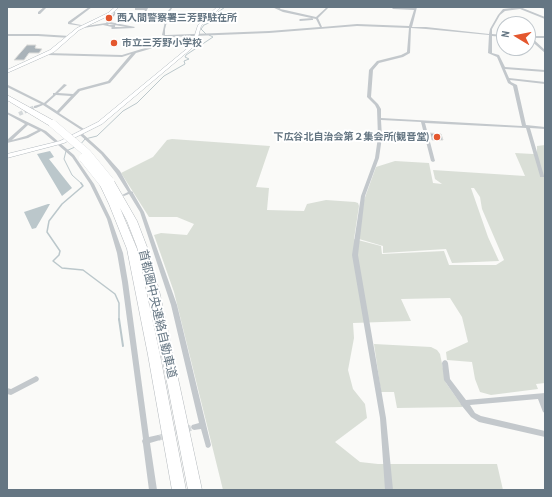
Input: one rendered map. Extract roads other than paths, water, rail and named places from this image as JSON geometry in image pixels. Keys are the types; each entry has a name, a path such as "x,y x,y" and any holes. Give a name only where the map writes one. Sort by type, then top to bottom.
{"highway":[{"name":"首都圏中央連絡自動車道","path":"7,97 47,126 80,155 106,182 132,221 142,247 152,283 194,490"},
{"name":"首都圏中央連絡自動車道","path":"7,102 47,126"},
{"name":"首都圏中央連絡自動車道","path":"106,182 132,249 148,324 179,490"}],"street":[{"path":"39,13 46,7"},
{"path":"91,7 69,23 84,26 114,26 112,28 134,27 109,23 104,25"},
{"path":"7,72 46,54 84,26 113,11 117,7"},
{"path":"136,7 136,9 147,9 143,15 167,16"},
{"path":"172,7 167,16 163,34 167,36 269,32 357,24 410,27 479,35 496,35"},
{"path":"7,156 58,142 100,123 190,48 200,24 219,7"},
{"path":"273,7 316,18 321,27"},
{"path":"300,20 316,18 328,7"},
{"path":"389,490 383,418 355,255 363,196 379,149 379,119 377,105 369,97 371,70 383,59 407,54 409,52 410,27 416,8 392,8"},
{"path":"542,176 514,85 510,83 498,56 490,53 490,34 492,24 502,11 519,8 545,18"},
{"path":"109,23 115,13 113,11"},
{"path":"7,35 70,37"},
{"path":"46,54 117,56 159,46 166,41 167,36"},
{"path":"536,44 545,52"},
{"path":"58,112 74,95 85,88 109,82 134,53"},
{"path":"504,68 545,71"},
{"path":"509,79 545,83"},
{"path":"36,108 44,104 65,85"},
{"path":"7,86 58,112 82,132 111,163 131,192 142,212 172,298 208,445"},
{"path":"54,94 74,95"},
{"path":"7,113 28,123 47,126 58,142 79,164 103,201 122,268 153,490"},
{"path":"14,116 19,114"},
{"path":"379,119 545,128"},
{"path":"423,122 433,161"},
{"path":"7,142 28,123"},
{"path":"7,142 27,137 47,126"},
{"path":"124,195 131,192"},
{"path":"445,363 447,380 473,415 479,419 545,434"},
{"path":"7,391 11,392 36,379"},
{"path":"463,403 543,396 545,410"},
{"path":"194,428 203,425"},
{"path":"145,441 158,438"}],"waterway":[{"path":"206,34 201,29 204,25 223,17 217,13 225,7"},
{"path":"80,145 85,139 97,136 123,111 137,103 164,76 185,64 184,61 189,59 185,57 186,55 213,37 209,35"},
{"path":"75,147 66,151 64,159 72,175 81,183"},
{"path":"81,183 83,186 62,204 49,221 47,232 60,251 59,255 53,261 62,268 83,270 115,294 119,303 119,319"},
{"path":"119,319 123,346"}],"tunnel":[{"path":"19,114 35,107"},
{"path":"158,438 194,427"}],"place":[{"name":"西入間警察署三芳野駐在所","path":"109,18"},
{"name":"市立三芳野小学校","path":"114,43"},
{"name":"下広谷北自治会第２集会所(観音堂)","path":"437,137"}]}
